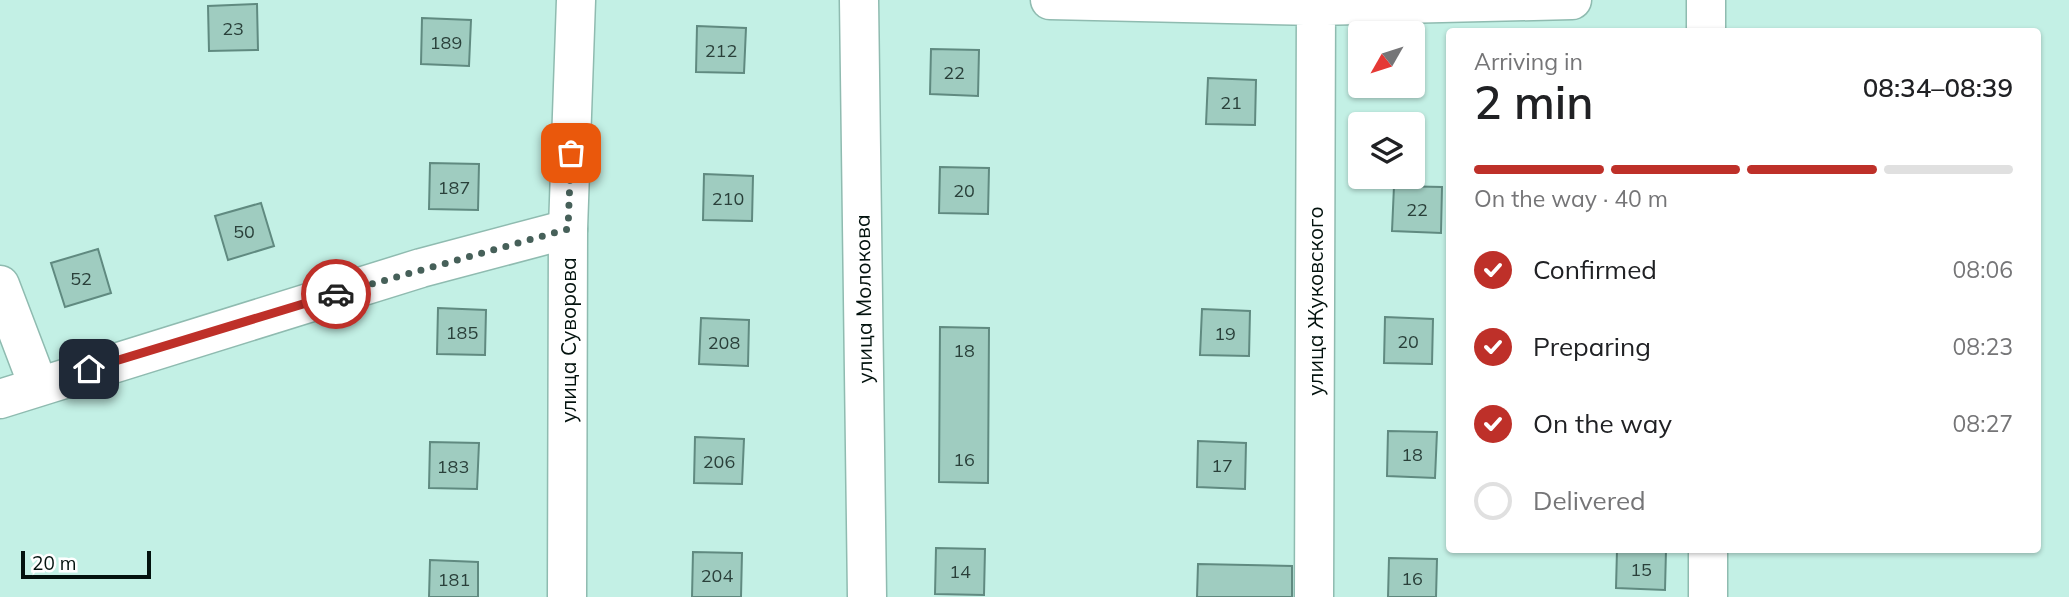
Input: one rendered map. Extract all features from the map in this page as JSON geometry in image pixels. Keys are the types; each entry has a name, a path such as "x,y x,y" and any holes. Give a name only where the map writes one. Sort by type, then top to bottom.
{"street":[{"name":"улица Суворова","path":"566,597 568,229 576,0"},
{"name":"улица Молокова","path":"859,0 867,597"},
{"path":"1050,0 1316,6 1572,0"},
{"path":"1706,0 1706,28"},
{"name":"улица Жуковского","path":"1314,597 1316,6"},
{"path":"0,399 421,268 568,229"},
{"path":"0,285 38,385"},
{"path":"1708,553 1708,597"}],"building":[{"path":"257,4 258,50 209,51 208,6"},
{"path":"422,18 471,20 469,66 421,64"},
{"path":"697,26 746,28 744,73 696,72"},
{"path":"931,49 979,50 978,96 930,94"},
{"path":"1208,78 1256,80 1255,125 1206,124"},
{"path":"430,163 479,164 478,210 429,209"},
{"path":"940,167 989,168 988,214 939,213"},
{"path":"704,174 753,176 752,221 703,220"},
{"path":"1442,187 1441,233 1392,231 1394,189"},
{"path":"261,203 274,246 228,260 215,216"},
{"path":"98,249 111,293 65,307 51,263"},
{"path":"438,308 486,310 485,355 437,354"},
{"path":"1202,309 1250,311 1249,356 1200,355"},
{"path":"1385,317 1433,319 1432,364 1384,363"},
{"path":"701,318 749,320 748,366 699,364"},
{"path":"940,327 989,328 988,483 939,482"},
{"path":"1388,431 1437,432 1435,478 1387,476"},
{"path":"695,437 744,439 742,484 694,483"},
{"path":"1198,441 1246,443 1245,489 1197,487"},
{"path":"430,442 479,443 477,489 429,488"},
{"path":"936,548 985,549 984,595 935,594"},
{"path":"693,552 742,553 741,597 692,597"},
{"path":"1617,553 1666,553 1665,590 1616,588"},
{"path":"1389,558 1437,559 1436,597 1388,597"},
{"path":"430,560 478,562 478,597 429,597"},
{"path":"1198,564 1292,566 1292,597 1197,597"}],"way so far":[{"path":"336,294 421,268 568,229 571,153"}],"route":[{"path":"89,369 336,294"}]}
